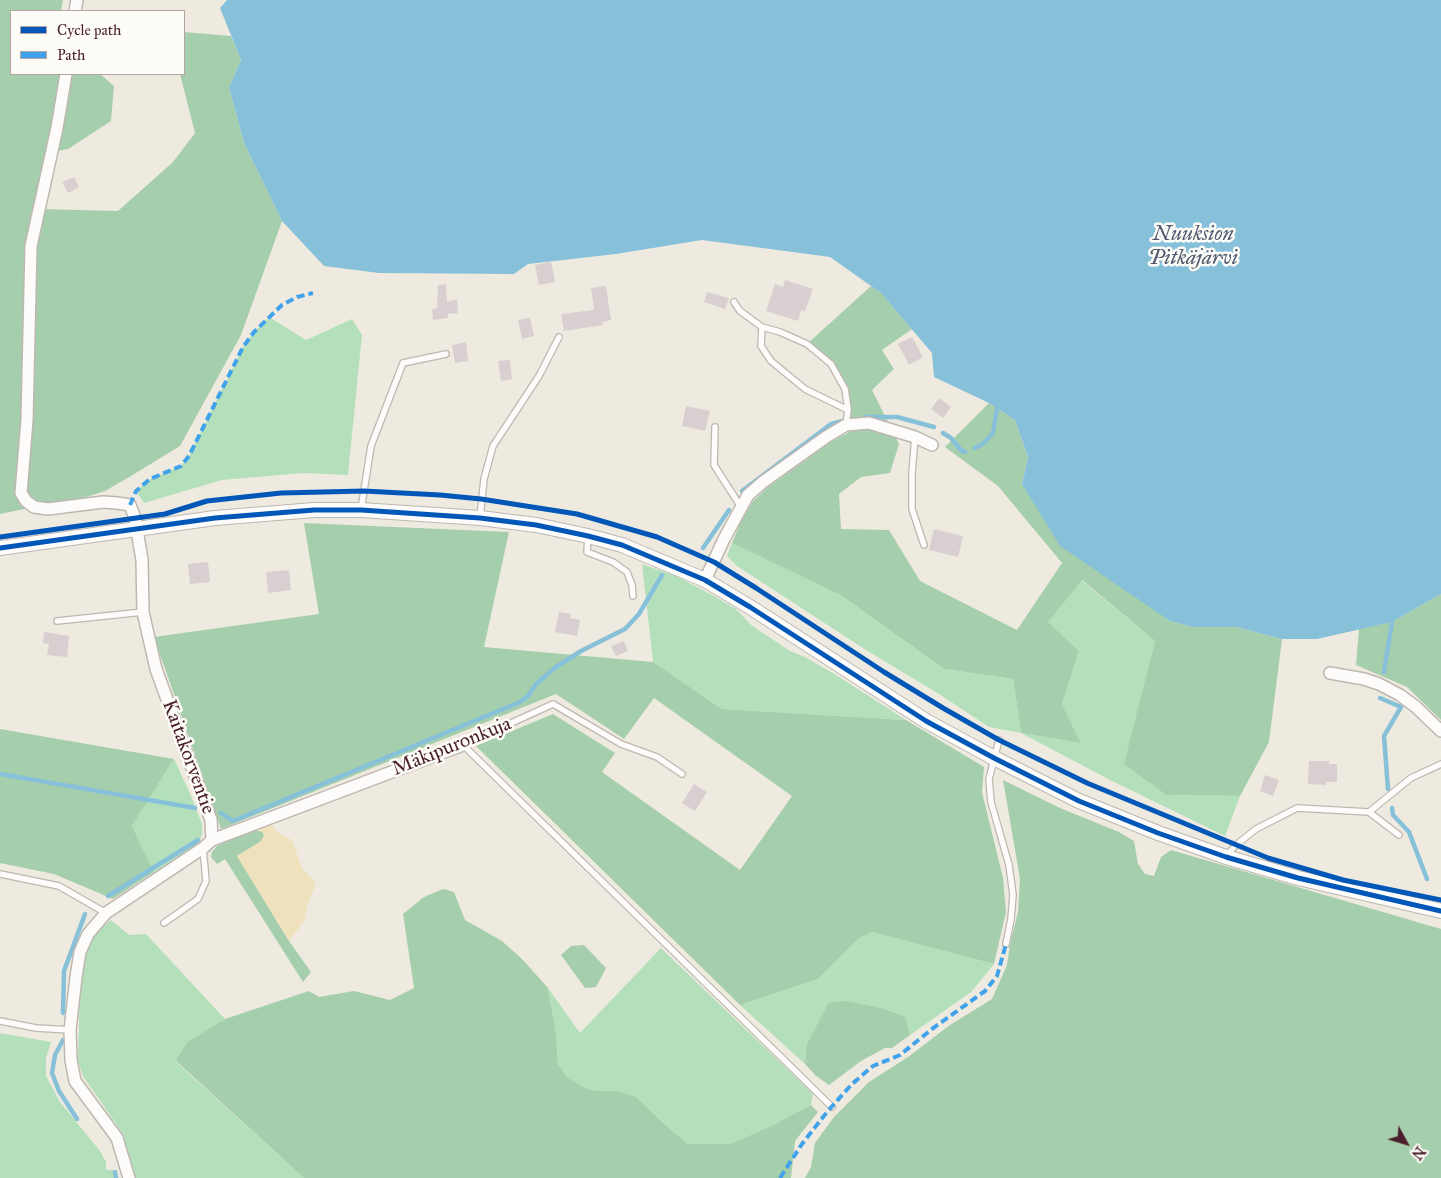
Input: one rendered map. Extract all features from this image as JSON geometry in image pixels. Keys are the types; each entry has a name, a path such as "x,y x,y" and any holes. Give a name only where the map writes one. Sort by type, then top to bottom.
{"street":[{"name":"Kaitakorventie","path":"66,75 57,128 30,246 27,410 22,493 26,501 34,507 48,510 103,502 117,502 130,505 137,530 142,560 143,612 156,668 211,820 207,844"},
{"path":"705,580 748,495 762,482 846,425 869,422 915,436 932,445"},
{"path":"0,548 215,518 269,513 361,510 480,518 536,525 588,536 622,545 705,580 926,721 1079,801 1158,833 1226,857 1381,899 1441,911"},
{"path":"1330,673 1364,679 1379,684 1416,707 1441,731"},
{"name":"Mäkipuronkuja","path":"207,844 463,745"},
{"path":"129,1178 116,1138 75,1082 71,1060 70,1030 80,952 88,934 106,913 207,844"}],"lane":[{"path":"734,302 740,311 762,327 780,332 807,344 831,364 845,389 848,410 846,425"},
{"path":"762,327 761,346 771,361 805,388 848,410"},
{"path":"480,518 484,478 493,446 539,376 559,337"},
{"path":"361,510 371,446 403,363 446,354"},
{"path":"715,427 714,465 741,508"},
{"path":"915,436 912,509 924,545"},
{"path":"588,536 587,552 613,562 627,572 632,584 633,596"},
{"path":"57,621 143,612"},
{"name":"Mäkipuronkuja","path":"463,745 553,704 621,744 657,756 682,774"},
{"path":"999,740 989,779 991,802 1009,865 1013,895 1006,944"},
{"path":"463,745 832,1106"},
{"path":"1369,812 1411,778 1441,764"},
{"path":"1226,857 1236,845 1256,829 1297,808 1369,812 1399,835"},
{"path":"164,923 198,899 206,881 207,844"},
{"path":"0,874 59,886 106,913"},
{"path":"0,1021 36,1028 70,1030"}],"green space":[{"path":"0,0 63,0 61,10 10,10 10,75 101,75 114,86 111,121 68,149 52,152 39,209 118,211 173,162 195,133 180,75 185,75 185,32 231,36 241,60 229,87 244,143 282,221 241,335 180,446 105,491 48,509 34,507 0,514"},
{"path":"871,286 881,293 912,329 882,350 894,369 872,390 899,444 890,473 861,477 839,494 841,529 889,530 920,581 1017,630 1062,563 998,486 945,447 989,403 1015,420 1028,457 1022,484 1141,600 1170,621 1193,627 1236,627 1282,639 1269,742 1240,796 1166,795 1124,764 1155,641 1082,580 1048,622 1079,651 1062,704 1081,743 1021,733 1013,679 944,669 842,596 732,543 741,521 753,501 767,488 829,443 851,431 845,389 831,364 807,344"},
{"path":"269,317 306,340 352,319 362,335 348,475 303,473 222,480 144,503 136,491 150,479 181,466 189,456 243,347 254,332"},
{"path":"304,523 509,532 484,647 653,662 722,709 906,720 984,767 982,792 1003,878 1006,912 994,964 872,932 858,939 818,979 740,1005 476,746 553,714 615,753 602,772 740,870 792,796 654,698 624,739 556,694 221,829 154,637 319,614"},
{"path":"732,543 842,596 944,669 1013,679 1021,733 989,727 737,566 727,556"},
{"path":"642,564 678,577 736,609 751,625 790,651 805,657 836,675 906,720 722,709 653,662"},
{"path":"1081,580 1155,641 1125,764 1166,795 1240,796 1225,836 1110,780 1021,733 1081,743 1062,704 1079,651 1048,622"},
{"path":"1441,594 1441,720 1407,687 1356,665 1359,629 1392,622"},
{"path":"0,729 174,759 132,826 154,872 113,899 54,874 0,863"},
{"path":"174,759 202,824 202,835 198,844 187,853 154,872 132,826"},
{"path":"1003,780 1060,808 1119,832 1134,841 1138,864 1145,874 1154,876 1161,857 1171,850 1441,929 1441,1178 805,1178 811,1167 815,1143 834,1117 869,1082 908,1057 950,1025 992,999 1007,965 1018,912 1020,879"},
{"path":"252,829 263,832 264,836 260,842 237,856 289,941 311,972 303,982 225,859 217,864 211,857 212,852 217,846"},
{"path":"443,889 454,892 465,920 502,941 523,960 548,988 556,1033 558,1064 568,1078 589,1090 616,1091 636,1097 688,1144 730,1144 771,1126 811,1105 818,1112 795,1141 791,1178 304,1178 176,1061 187,1042 225,1019 309,991 319,997 354,991 390,1000 414,988 403,914 424,897"},
{"path":"111,920 129,935 146,934 225,1019 187,1042 176,1062 304,1178 136,1178 123,1134 83,1076 78,1061 80,985 85,958 91,941 99,929"},
{"path":"872,932 994,964 971,992 910,1035 906,1017 882,1008 828,1003 806,1046 805,1064 740,1005 818,979 858,939"},
{"path":"584,945 606,968 596,987 585,988 561,955 571,946"},
{"path":"661,948 813,1094 811,1105 771,1126 730,1144 688,1144 662,1122 616,1091 589,1090 568,1078 558,1064 556,1033 548,988 580,1033"},
{"path":"845,1001 882,1008 906,1017 910,1035 892,1048 885,1048 861,1061 829,1085 816,1076 805,1064 806,1046 828,1003"},
{"path":"0,1033 51,1042 46,1058 46,1076 60,1102 100,1151 106,1162 106,1170 117,1170 117,1178 0,1178"}],"sand":[{"path":"269,822 278,833 292,840 302,868 316,883 308,903 304,921 289,941 237,856 260,842 264,836 263,832 252,829"}],"water":[{"name":"Nuuksion Pitkäjärvi","path":"227,0 1441,0 1441,594 1392,622 1317,639 1282,639 1236,627 1193,627 1170,621 1060,546 1022,484 1028,457 1015,420 989,403 934,377 932,353 881,293 830,257 702,240 616,254 528,264 514,274 379,273 324,266 282,221 244,143 229,87 241,60 220,8"}],"building":[{"path":"74,177 79,187 68,193 62,182"},
{"path":"551,262 555,282 539,285 535,265"},
{"path":"785,280 813,289 805,311 801,310 798,321 766,311 775,284 783,287"},
{"path":"446,284 447,302 457,299 458,313 448,314 448,318 433,320 432,309 437,308 438,285"},
{"path":"606,286 611,320 602,322 603,325 564,331 561,314 594,310 591,288"},
{"path":"707,292 729,298 725,309 704,302"},
{"path":"530,318 534,336 522,339 518,320"},
{"path":"912,337 923,357 909,365 898,344"},
{"path":"466,342 468,361 455,363 452,345"},
{"path":"510,360 512,379 501,381 498,361"},
{"path":"939,398 951,407 943,418 931,409"},
{"path":"686,406 710,411 705,431 682,426"},
{"path":"934,529 963,536 958,557 929,550"},
{"path":"208,562 210,582 190,584 188,564"},
{"path":"289,570 291,590 268,593 266,572"},
{"path":"559,612 571,614 570,618 580,620 577,636 555,632"},
{"path":"44,632 69,636 67,657 47,655 49,644 43,643"},
{"path":"624,641 628,651 616,656 611,646"},
{"path":"1309,761 1329,761 1329,764 1337,764 1337,782 1326,782 1326,785 1308,784"},
{"path":"1265,775 1279,780 1273,796 1260,791"},
{"path":"694,784 707,792 695,811 682,803"}],"waterway":[{"path":"975,448 983,444 993,433 997,408"},
{"path":"866,417 897,417 934,427"},
{"path":"742,491 831,424 843,421"},
{"path":"943,433 965,452"},
{"path":"703,548 729,510"},
{"path":"221,813 233,821 520,702 528,696 536,684 556,667 581,651 625,629 639,614 662,575"},
{"path":"1384,672 1392,622"},
{"path":"1380,698 1401,707 1384,736 1388,789"},
{"path":"0,774 195,808"},
{"path":"1392,808 1393,815 1409,832 1427,879"},
{"path":"108,896 198,840"},
{"path":"63,1013 64,971 85,914"},
{"path":"63,1040 55,1055 52,1073 59,1091 77,1119"},
{"path":"115,1172 116,1178"}],"marked path":[{"path":"130,505 136,491 150,479 181,466 189,456 243,347 254,332 282,305 297,297 313,293"},
{"path":"780,1178 802,1144 852,1084 873,1066 900,1055 932,1029 985,991 997,976 1006,944"}],"cycle path":[{"path":"0,537 165,514 207,501 281,493 364,491 440,495 481,499 577,514 657,537 714,562 943,708 999,740 1087,783 1268,858 1343,880 1441,900"},
{"path":"0,548 215,518 314,510 361,510 480,518 536,525 588,536 622,545 705,580 926,721 1079,801 1158,833 1226,857 1298,878 1441,911"}]}
